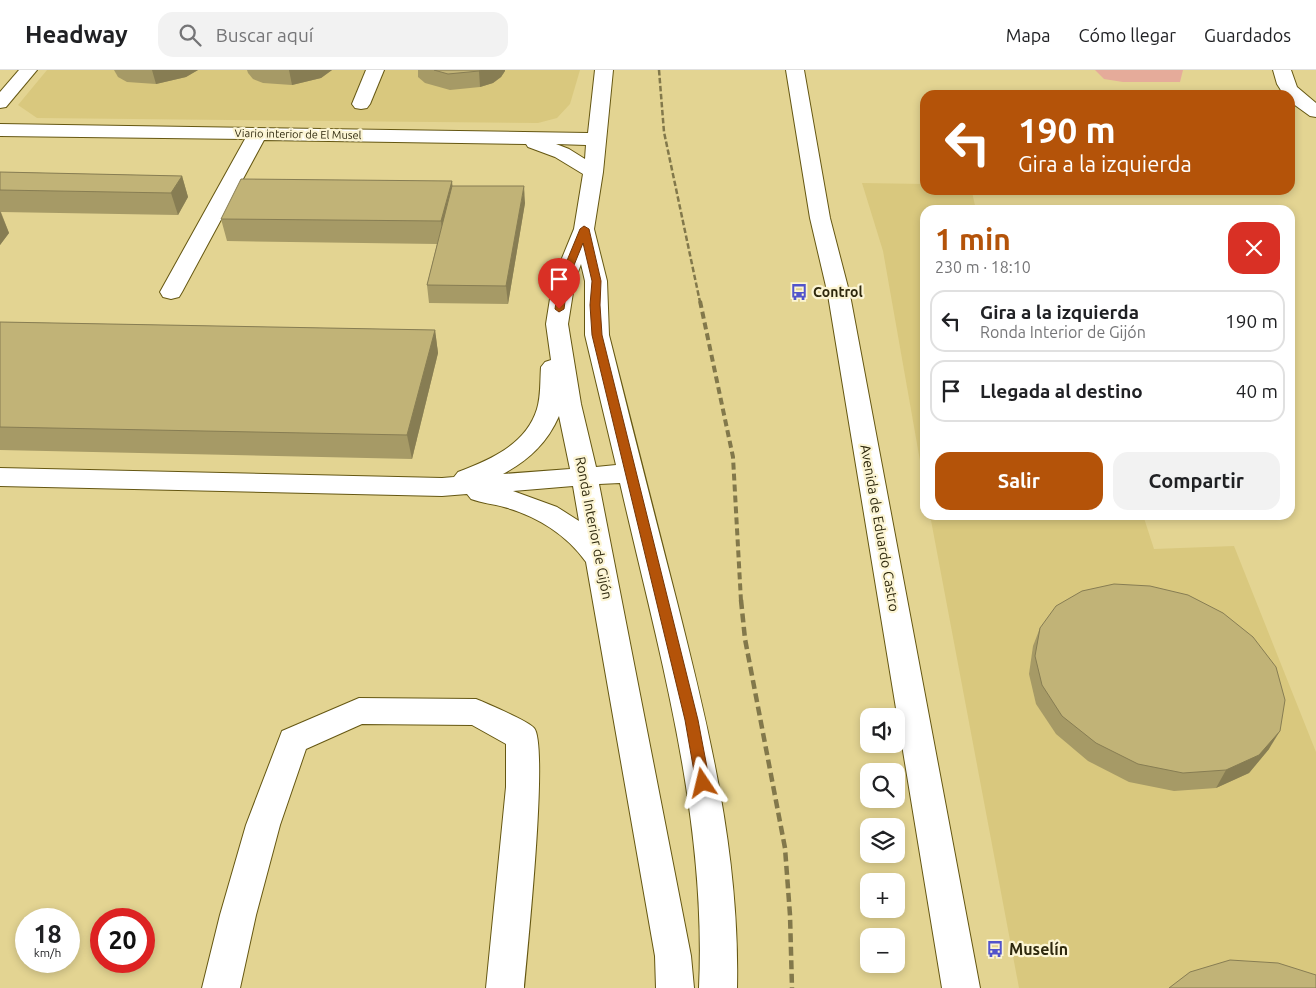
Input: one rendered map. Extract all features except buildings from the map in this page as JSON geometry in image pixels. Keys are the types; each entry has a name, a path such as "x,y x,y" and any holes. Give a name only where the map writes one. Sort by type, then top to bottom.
{"street":[{"path":"0,104 28,70"},
{"path":"361,104 375,70"},
{"name":"Ronda Interior de Gijón","path":"604,70 593,172 584,229 564,280 557,324 569,404 601,560 673,956 675,988"},
{"name":"Avenida de Eduardo Castro","path":"795,70 820,218 839,295 961,988"},
{"path":"1282,70 1289,90"},
{"path":"1295,96 1316,112"},
{"path":"512,137 561,128 588,115 600,99"},
{"name":"Viario interior de El Musel","path":"0,130 596,139"},
{"path":"171,292 258,133"},
{"path":"512,137 550,147 593,172"},
{"path":"584,229 596,281 597,335 691,720 703,783 717,892 718,988"},
{"path":"442,487 501,465 532,442 549,412 557,324"},
{"path":"0,477 442,487 630,474"},
{"path":"442,487 489,494 540,510 560,520 580,536 592,547 601,560"},
{"path":"221,988 238,915 263,825 293,740 359,711 476,712 522,737 523,787 505,988"}],"shaded area":[{"path":"47,70 580,70 570,104 557,118 538,123 37,118 18,105"},
{"path":"1095,70 1183,70 1180,82 1123,82 1104,79"},
{"path":"862,183 920,184 920,195 973,195 975,205 920,205 920,461 883,251"},
{"path":"931,520 1145,520 1154,549 1234,546 1316,752 1316,988 1019,988"}],"railway":[{"path":"659,70 664,132 700,302"},
{"path":"700,301 733,457 741,601"},
{"path":"741,600 745,639 785,848 790,915 792,988"}],"place":[{"name":"Control","path":"799,292"},
{"name":"Muselín","path":"995,949"}],"route":[{"path":"559,309 564,280 584,229 596,281 597,335 691,720 703,783"}]}
